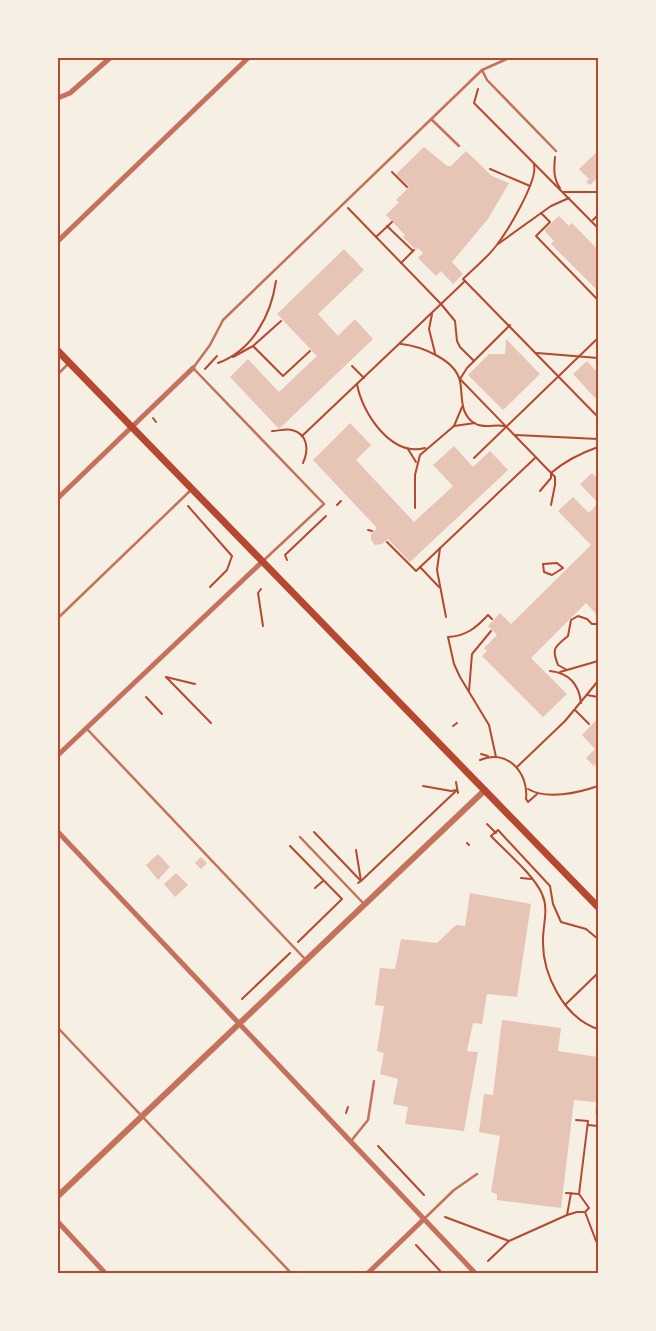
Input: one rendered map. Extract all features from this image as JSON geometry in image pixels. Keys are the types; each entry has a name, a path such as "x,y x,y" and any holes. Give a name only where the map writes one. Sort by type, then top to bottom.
{"main road":[{"path":"58,351 598,907"}],"street":[{"path":"58,98 70,93 110,58"},
{"path":"58,241 248,58"},
{"path":"58,498 193,368"},
{"path":"58,755 262,561"},
{"path":"58,1196 485,790"},
{"path":"58,832 476,1274"},
{"path":"367,1274 424,1219"},
{"path":"58,1222 106,1274"}],"lane":[{"path":"262,561 324,504 193,368 210,345 223,320 482,70 509,58"},
{"path":"482,70 487,80 556,152"},
{"path":"431,119 459,146"},
{"path":"58,374 69,363"},
{"path":"58,618 192,489"},
{"path":"86,728 306,960"},
{"path":"300,837 364,904"},
{"path":"58,1028 292,1274"},
{"path":"351,1141 368,1120 374,1081"},
{"path":"424,1219 454,1190 478,1174"}],"path":[{"path":"478,89 474,102 598,228"},
{"path":"469,98 474,98"},
{"path":"556,152 554,167 556,181 563,192"},
{"path":"497,245 530,186 536,171 534,165"},
{"path":"490,169 530,186"},
{"path":"392,172 407,187"},
{"path":"563,192 598,192"},
{"path":"302,436 465,281 463,279 497,245 541,213 562,200 569,198"},
{"path":"344,204 441,304 455,321 457,341 460,347 474,361"},
{"path":"541,213 550,222 536,236 598,300"},
{"path":"592,221 598,215"},
{"path":"376,237 392,222"},
{"path":"387,226 414,250 401,263"},
{"path":"226,360 249,343 265,319 270,308 276,281"},
{"path":"465,281 598,417"},
{"path":"432,313 429,329 435,353 551,473 554,477 555,485 551,505"},
{"path":"218,363 253,346 281,321"},
{"path":"415,508 416,463 420,455 427,448 454,426 462,407 461,374 510,325"},
{"path":"474,458 598,338"},
{"path":"399,344 435,353"},
{"path":"253,346 283,376 310,351"},
{"path":"537,353 581,355 598,358"},
{"path":"204,369 217,356"},
{"path":"352,366 364,378"},
{"path":"357,384 362,402 375,424 384,434 408,449 416,463"},
{"path":"462,407 475,423"},
{"path":"153,418 156,422"},
{"path":"454,426 475,423 506,427"},
{"path":"272,431 292,430 302,436 307,445 307,454 303,463"},
{"path":"515,435 598,439"},
{"path":"540,491 551,478 551,473 567,461 598,447"},
{"path":"408,449 427,448"},
{"path":"387,542 416,571 536,458"},
{"path":"188,506 232,556 227,570 210,587"},
{"path":"287,560 285,555 326,516"},
{"path":"440,548 437,570 446,617"},
{"path":"557,563 563,568 557,573 548,575 542,569 543,564 557,563"},
{"path":"420,567 440,588"},
{"path":"262,590 258,593 262,626"},
{"path":"492,619 488,615 477,626 462,636 448,637 454,664 489,724 496,757"},
{"path":"567,670 558,665 554,652 558,643 568,636 571,620 578,616 592,624 598,624"},
{"path":"470,694 468,680 472,654 491,631"},
{"path":"560,672 598,661"},
{"path":"550,671 560,672 576,684 581,703"},
{"path":"195,684 166,677 211,724"},
{"path":"517,767 575,710 598,681"},
{"path":"587,695 598,697"},
{"path":"146,697 162,714"},
{"path":"575,710 589,724"},
{"path":"453,726 457,723"},
{"path":"481,754 496,757 517,767 527,788 526,800 528,802 537,794"},
{"path":"480,760 488,756"},
{"path":"456,782 458,792"},
{"path":"423,786 458,792"},
{"path":"527,788 537,794 571,793 598,786"},
{"path":"359,882 458,792"},
{"path":"487,824 550,886 553,904 561,922 586,929 598,939"},
{"path":"314,832 359,882"},
{"path":"497,832 491,836 531,879 542,894 546,910 543,955 556,990 565,1005 580,1020 598,1029"},
{"path":"290,846 322,881 342,899 293,946"},
{"path":"356,850 359,882"},
{"path":"521,878 531,879"},
{"path":"316,888 322,881"},
{"path":"242,999 290,953"},
{"path":"565,1005 598,973"},
{"path":"346,1113 348,1107"},
{"path":"576,1120 588,1122 588,1125 598,1126"},
{"path":"579,1194 588,1125"},
{"path":"378,1146 424,1195"},
{"path":"488,1261 509,1241 567,1215 585,1212 590,1208 579,1194 566,1193"},
{"path":"567,1215 571,1193"},
{"path":"585,1212 598,1246"},
{"path":"445,1217 509,1241"},
{"path":"416,1245 444,1274"}],"building":[{"path":"424,147 447,166 451,166 466,151 492,176 509,183 488,219 452,262 463,274 453,284 441,271 436,276 418,258 423,253 418,248 416,250 403,237 405,235 386,215 399,202 396,200 409,187 396,174"},
{"path":"598,151 598,182 596,179 590,185 586,182 589,179 579,169"},
{"path":"559,216 569,226 572,223 598,250 598,291 551,244 554,241 544,230"},
{"path":"344,249 364,270 318,314 338,336 355,319 373,339 279,429 230,377 248,359 279,392 317,356 277,314"},
{"path":"506,339 540,374 503,410 468,375 489,354 505,354"},
{"path":"587,361 598,373 598,395 595,398 573,374"},
{"path":"350,423 371,445 356,460 414,522 453,486 433,465 454,446 473,467 490,451 508,470 410,562 388,539 382,544 375,545 371,540 371,534 377,528 313,460"},
{"path":"592,473 598,479 598,503 580,484"},
{"path":"573,497 589,513 598,503 598,616 586,603 531,658 567,694 543,717 482,656 487,651 484,648 497,635 488,626 500,613 511,624 591,545 558,511"},
{"path":"598,718 598,762 594,766 586,758 595,749 582,735"},
{"path":"158,854 170,867 158,880 146,865"},
{"path":"201,857 207,863 201,869 195,863"},
{"path":"176,873 188,885 175,897 164,884"},
{"path":"470,893 531,904 517,997 487,994 482,1024 473,1023 467,1051 478,1052 464,1131 405,1124 408,1107 393,1104 398,1079 380,1074 384,1053 377,1051 384,1006 375,1005 380,968 395,969 401,939 437,943 456,925 465,926"},
{"path":"502,1020 561,1028 558,1051 598,1057 598,1115 595,1114 596,1102 574,1100 561,1208 497,1200 497,1194 491,1192 500,1136 479,1132 484,1094 493,1095"}]}
